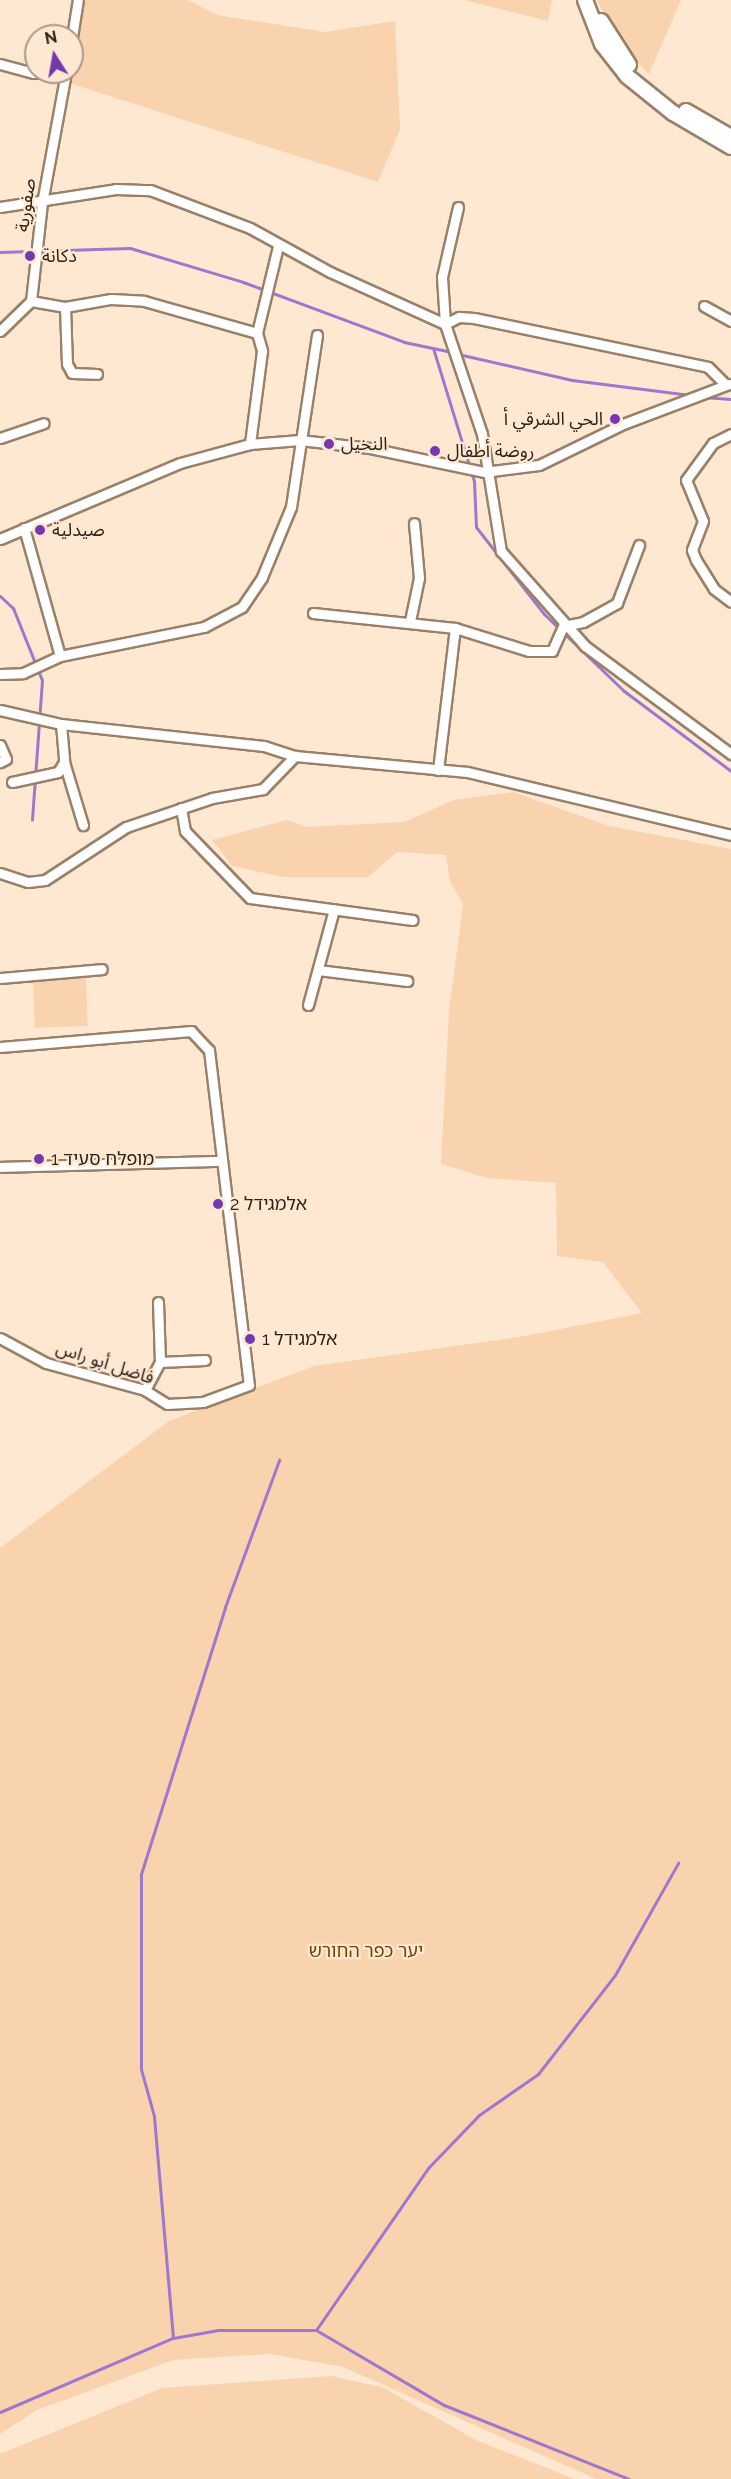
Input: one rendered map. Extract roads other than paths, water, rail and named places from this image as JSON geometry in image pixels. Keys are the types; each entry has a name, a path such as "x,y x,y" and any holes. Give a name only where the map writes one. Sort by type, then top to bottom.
{"street":[{"path":"74,24 78,0"},
{"path":"585,0 602,44 627,76 673,113 731,147"},
{"path":"593,0 628,64 680,108 731,137"},
{"path":"0,64 24,70"},
{"name":"صفورية","path":"31,301 42,203 64,84"},
{"path":"0,207 42,203 92,192 150,190 200,206 278,246 445,324"},
{"path":"458,207 442,277 445,324 482,434 484,471 501,551 563,626 731,754"},
{"path":"250,444 262,351 257,333 278,246"},
{"path":"0,331 31,301 65,307 111,299 144,301 257,333"},
{"path":"704,306 731,321"},
{"path":"65,307 67,364 72,373 98,374"},
{"path":"1,537 180,463 250,444 300,440 484,471 539,465 623,424 728,384 718,372 697,365 474,318 459,317 445,324"},
{"path":"0,674 23,673 60,656 204,627 242,607 282,537 291,507 317,335"},
{"path":"0,438 44,423"},
{"path":"731,434 713,443 686,480 703,521 692,550 714,589 731,602"},
{"path":"410,621 419,578 414,523"},
{"path":"24,528 60,656"},
{"path":"563,626 584,622 617,603 639,545"},
{"path":"313,613 410,621 455,628 542,652 559,642 563,626"},
{"path":"438,770 455,628"},
{"path":"0,710 61,724 264,746 295,756 438,770 567,793 731,835"},
{"path":"61,724 64,762 83,825"},
{"path":"0,746 6,759 0,762"},
{"path":"0,873 28,882 45,879 126,827 181,808 263,789 295,756"},
{"path":"12,782 58,772 64,762"},
{"path":"181,808 185,831 250,898 413,920"},
{"path":"308,1005 334,909"},
{"path":"0,978 102,969"},
{"path":"318,970 407,981"},
{"path":"0,1047 191,1031 209,1050 219,1161 0,1167"},
{"name":"فاضل أبو راس","path":"0,1338 46,1363 145,1390 167,1404 203,1402 249,1385 219,1161"},
{"path":"145,1390 160,1362 158,1302"},
{"path":"160,1362 205,1360"}],"waterway":[{"path":"0,252 130,248 243,282 404,342 452,352"},
{"path":"433,348 474,481 476,527 544,614 624,691 731,771"},
{"path":"458,354 572,380 690,395"},
{"path":"703,397 731,399"},
{"path":"0,596 13,608 42,680 32,820"},
{"path":"173,2338 154,2116 141,2069 141,1874 225,1607 279,1460"},
{"path":"316,2330 429,2167 479,2115 538,2074 615,1975 678,1863"},
{"path":"0,2412 173,2338 218,2330 316,2330 444,2405 629,2479"}],"place":[{"name":"دكانة","path":"30,256"},
{"name":"الحي الشرقي أ","path":"615,419"},
{"name":"النخيل","path":"329,444"},
{"name":"روضة أطفال","path":"435,451"},
{"name":"صيدلية","path":"40,530"},
{"name":"מופלח סעיד 1","path":"39,1159"},
{"name":"אלמגידל 2","path":"218,1204"},
{"name":"אלמגידל 1","path":"250,1339"}],"park label":[{"name":"יער כפר החורש","path":"366,1951"}]}
